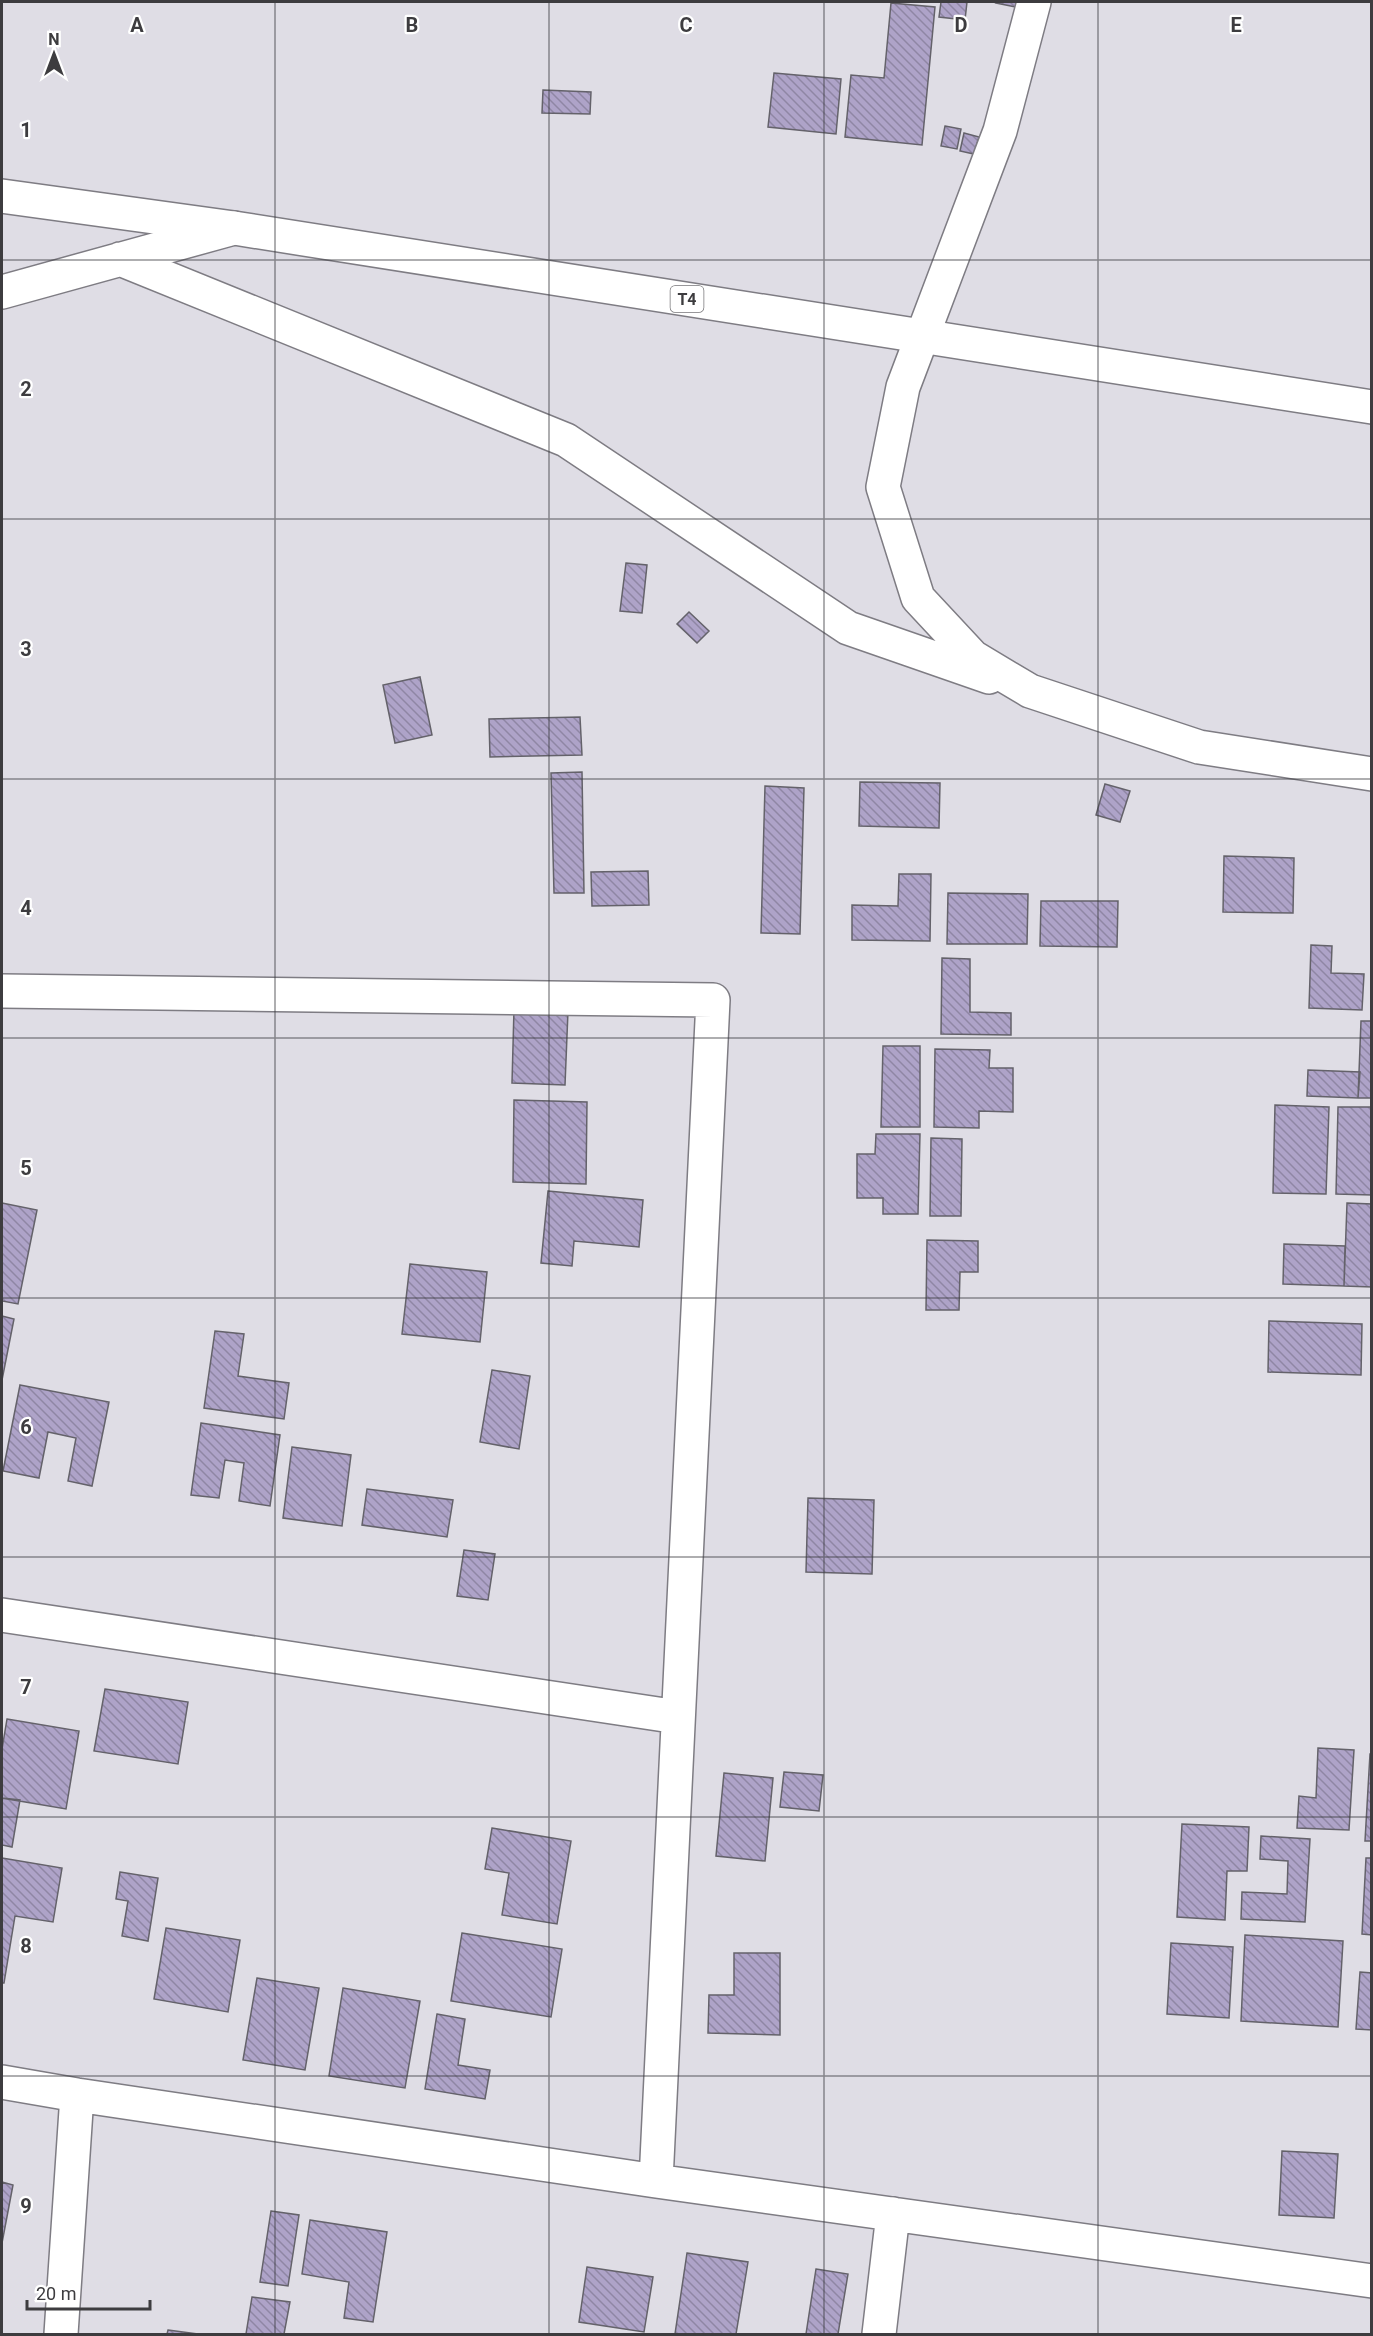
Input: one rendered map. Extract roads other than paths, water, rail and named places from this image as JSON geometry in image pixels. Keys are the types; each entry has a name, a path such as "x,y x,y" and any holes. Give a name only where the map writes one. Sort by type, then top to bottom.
{"main road":[{"path":"1030,692 973,657 918,598 883,487 903,387 1000,131 1034,2"},
{"name":"T4","path":"2,196 234,228 1371,406"},
{"path":"2,292 234,228"},
{"path":"120,259 566,440 848,628 1030,692 1199,747 1371,774"},
{"path":"2,991 712,1000 656,2181"},
{"path":"2,1615 678,1717"},
{"path":"2,2082 77,2096 656,2181 1371,2281"},
{"path":"61,2334 77,2096"},
{"path":"879,2334 893,2214"}]}
